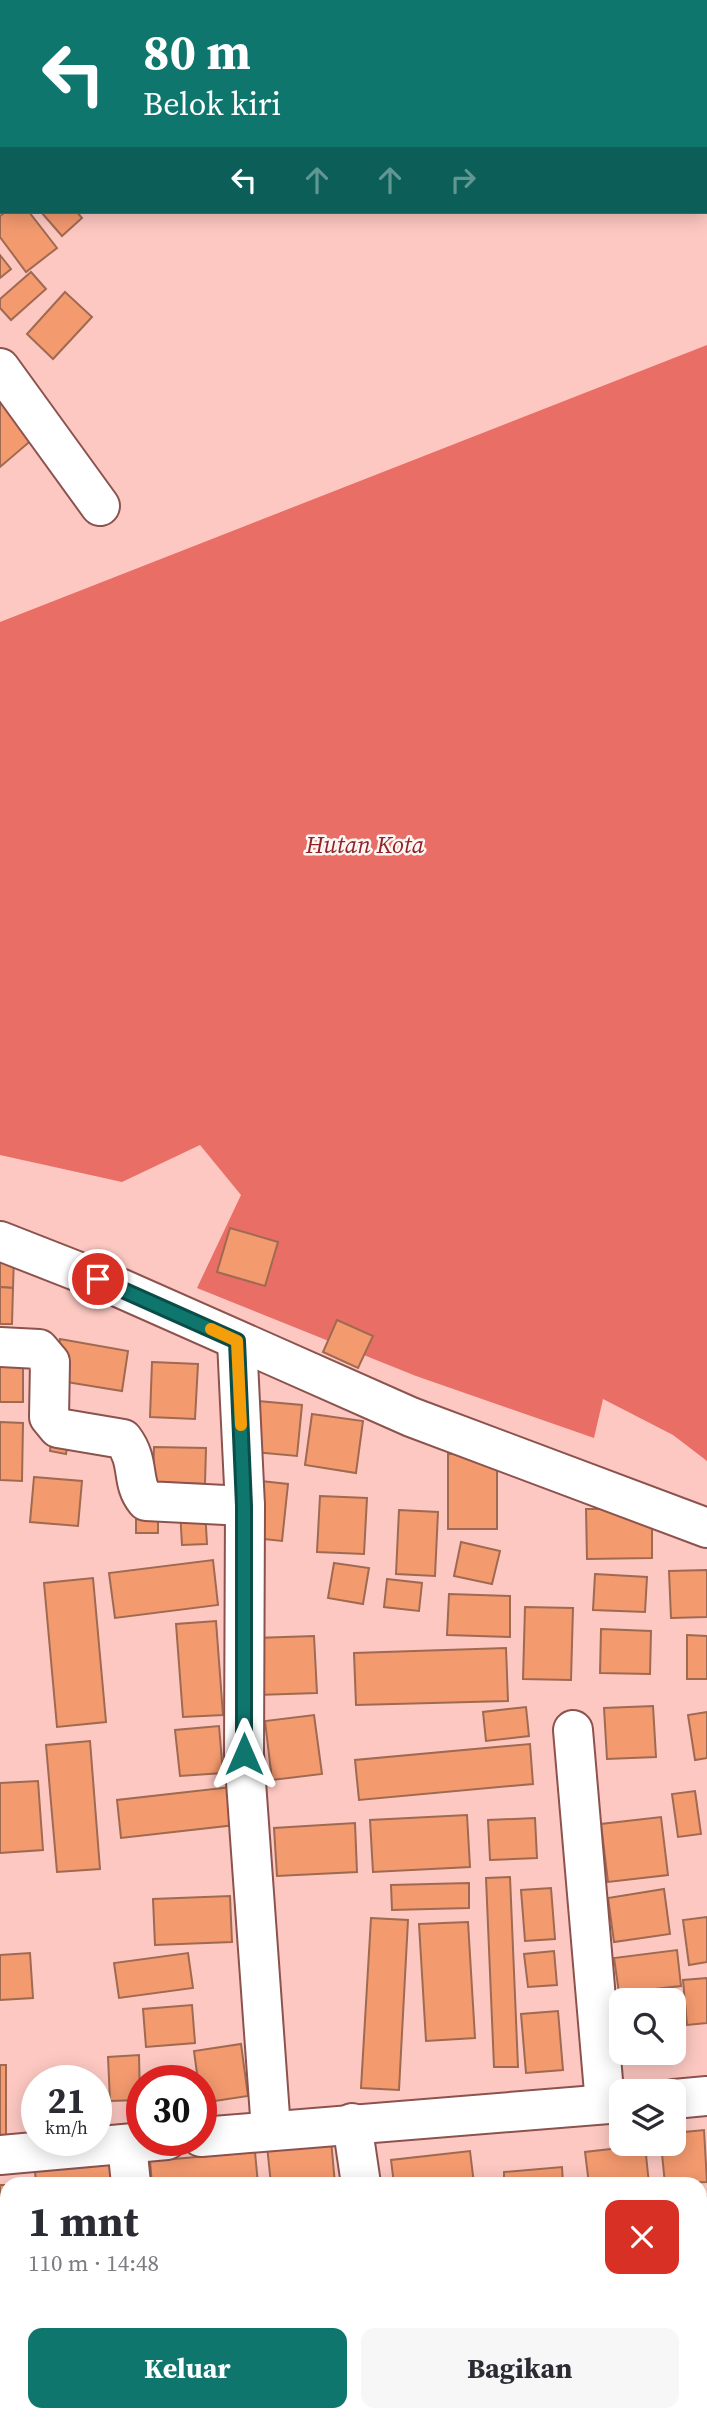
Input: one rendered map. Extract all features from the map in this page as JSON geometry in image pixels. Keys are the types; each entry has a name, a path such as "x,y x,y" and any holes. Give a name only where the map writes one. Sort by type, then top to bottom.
{"street":[{"path":"0,368 100,506"},
{"path":"0,1241 120,1288 411,1417 707,1528"},
{"path":"237,1341 244,1506 244,1754 271,2130"},
{"path":"0,1347 39,1349 50,1362 49,1416 58,1428 123,1439 134,1453 138,1491 146,1501 244,1506"},
{"path":"573,1730 610,2079"},
{"path":"686,2098 707,2096"},
{"path":"217,2135 609,2103"},
{"path":"352,2123 360,2177"},
{"path":"0,2155 126,2144"},
{"path":"128,2156 130,2177"}],"green space":[{"name":"Hutan Kota","path":"707,345 707,1461 673,1435 603,1399 594,1438 416,1376 197,1288 241,1195 200,1145 122,1182 0,1155 0,622"}],"building":[{"path":"31,214 57,248 26,272 0,237 0,216"},
{"path":"43,214 79,214 82,218 62,236"},
{"path":"0,255 11,269 0,278"},
{"path":"31,272 46,289 11,320 0,308 0,299"},
{"path":"65,292 92,317 53,359 27,334"},
{"path":"0,398 34,438 0,467"},
{"path":"230,1228 278,1242 265,1286 217,1272"},
{"path":"0,1256 14,1256 13,1288 0,1287"},
{"path":"0,1287 13,1288 12,1324 0,1324"},
{"path":"337,1320 373,1336 358,1368 323,1352"},
{"path":"60,1339 128,1351 122,1391 54,1380"},
{"path":"0,1351 23,1351 23,1402 0,1402"},
{"path":"152,1362 198,1364 195,1419 150,1417"},
{"path":"258,1401 302,1405 297,1456 253,1452"},
{"path":"312,1414 363,1421 356,1473 305,1465"},
{"path":"0,1422 23,1423 22,1481 0,1480"},
{"path":"52,1432 69,1434 66,1454 50,1451"},
{"path":"154,1447 206,1448 205,1484 153,1482"},
{"path":"497,1453 497,1529 448,1529 448,1454"},
{"path":"34,1477 82,1481 78,1526 30,1522"},
{"path":"252,1480 288,1484 282,1541 246,1537"},
{"path":"320,1496 367,1498 364,1554 317,1552"},
{"path":"136,1506 158,1506 158,1533 136,1533"},
{"path":"205,1509 207,1544 182,1545 180,1510"},
{"path":"586,1509 652,1509 652,1558 587,1559"},
{"path":"399,1510 438,1512 435,1576 396,1574"},
{"path":"461,1542 500,1551 492,1584 454,1576"},
{"path":"213,1560 218,1605 115,1618 109,1573"},
{"path":"334,1563 369,1568 363,1604 328,1598"},
{"path":"707,1570 707,1617 671,1618 669,1571"},
{"path":"595,1574 647,1577 645,1612 593,1610"},
{"path":"93,1578 106,1722 57,1727 44,1583"},
{"path":"387,1579 422,1583 419,1611 384,1607"},
{"path":"449,1594 510,1596 510,1637 447,1635"},
{"path":"525,1607 573,1608 571,1680 523,1679"},
{"path":"216,1621 223,1715 183,1717 176,1624"},
{"path":"601,1629 651,1631 650,1674 600,1673"},
{"path":"687,1635 707,1636 707,1679 687,1679"},
{"path":"314,1636 317,1693 257,1695 255,1638"},
{"path":"506,1648 508,1701 356,1705 354,1653"},
{"path":"653,1706 656,1757 607,1759 604,1708"},
{"path":"526,1707 529,1736 486,1741 483,1712"},
{"path":"707,1712 707,1758 695,1760 688,1715"},
{"path":"314,1715 322,1774 272,1780 265,1721"},
{"path":"219,1726 223,1773 180,1776 175,1730"},
{"path":"90,1741 100,1869 57,1872 46,1745"},
{"path":"530,1744 533,1784 359,1800 355,1760"},
{"path":"38,1781 43,1850 0,1853 0,1783"},
{"path":"231,1787 235,1825 121,1838 117,1800"},
{"path":"695,1791 701,1834 678,1837 672,1794"},
{"path":"467,1815 470,1867 373,1872 370,1820"},
{"path":"661,1817 668,1875 608,1882 601,1824"},
{"path":"535,1818 537,1858 490,1860 488,1820"},
{"path":"355,1823 357,1872 277,1876 274,1828"},
{"path":"510,1877 518,2067 494,2067 486,1878"},
{"path":"469,1883 469,1908 392,1910 391,1885"},
{"path":"551,1888 555,1939 525,1941 521,1890"},
{"path":"664,1889 670,1934 614,1942 608,1898"},
{"path":"230,1896 232,1942 155,1945 153,1899"},
{"path":"707,1917 707,1962 689,1965 683,1920"},
{"path":"371,1918 408,1920 399,2090 361,2088"},
{"path":"468,1922 475,2038 426,2041 419,1924"},
{"path":"677,1950 681,1986 618,1988 614,1958"},
{"path":"554,1951 557,1985 528,1987 524,1954"},
{"path":"30,1953 33,1998 0,2000 0,1955"},
{"path":"188,1953 193,1988 119,1998 114,1963"},
{"path":"707,1978 707,2023 687,2025 686,1988 684,1988 683,1980"},
{"path":"192,2005 195,2043 146,2047 143,2009"},
{"path":"558,2011 563,2070 526,2073 521,2014"},
{"path":"241,2044 248,2096 217,2101 217,2065 196,2065 194,2051"},
{"path":"139,2055 139,2065 126,2065 126,2100 112,2101 112,2065 108,2065 108,2057"},
{"path":"0,2065 6,2065 6,2142 0,2142"},
{"path":"704,2130 707,2177 664,2177 662,2156 686,2156 686,2132"},
{"path":"331,2140 334,2177 270,2177 267,2146"},
{"path":"609,2149 609,2156 646,2156 648,2177 588,2177 585,2152"},
{"path":"470,2151 473,2177 393,2177 391,2160"},
{"path":"255,2152 257,2177 151,2177 150,2161"},
{"path":"114,2162 115,2177 35,2177 35,2171"},
{"path":"562,2167 563,2177 504,2177 504,2172"}],"slow traffic":[{"path":"211,1329 237,1341 241,1425"}],"route":[{"path":"98,1279 237,1341 244,1506 244,1754"}]}
